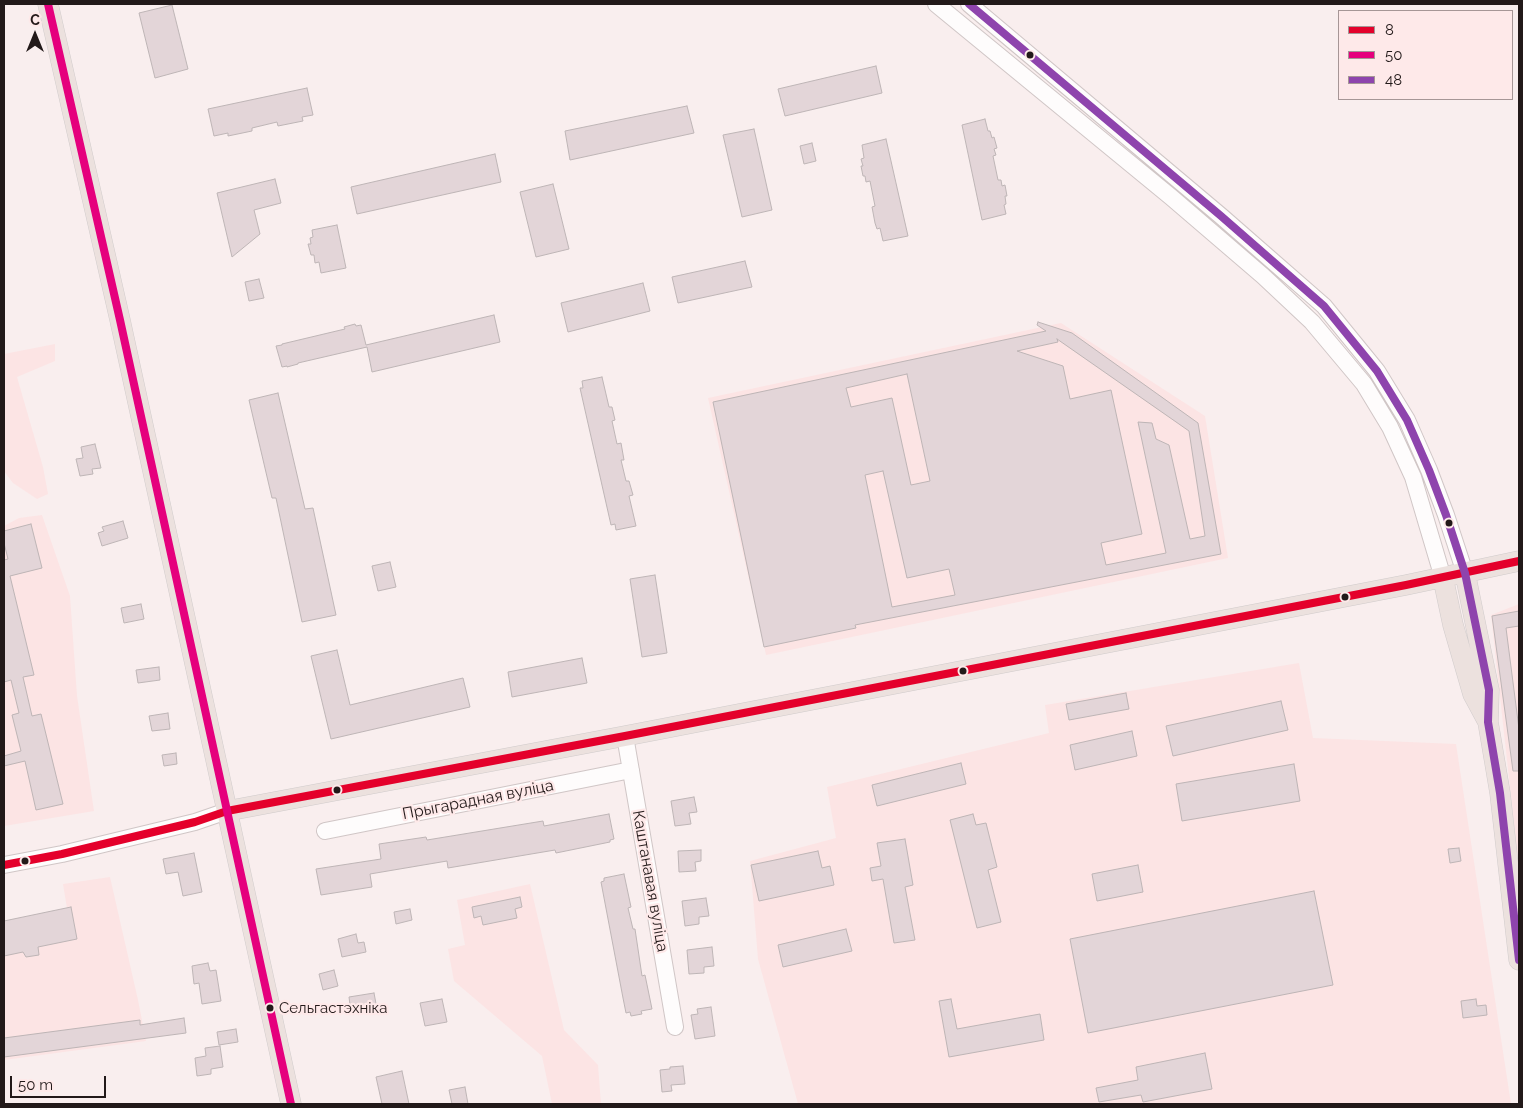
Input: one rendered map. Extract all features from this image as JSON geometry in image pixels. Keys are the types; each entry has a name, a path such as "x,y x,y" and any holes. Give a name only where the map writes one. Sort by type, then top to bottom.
{"main road":[{"path":"48,4 120,320 291,1104"},
{"path":"227,810 625,736 1519,562"},
{"path":"1465,573 1489,690 1488,722 1500,794 1519,960"},
{"path":"1443,578 1453,625 1473,694 1488,722"}],"street":[{"path":"936,4 1172,197 1263,276 1312,322 1364,384 1390,427 1413,477 1443,578"},
{"path":"968,4 1214,209 1324,306 1377,371 1407,420 1429,470 1465,573"},
{"name":"Каштанавая вуліца","path":"625,736 675,1027"},
{"name":"Прыгарадная вуліца","path":"326,830 631,770"},
{"path":"4,865 62,854 195,822 227,810"}],"shaded area":[{"path":"1061,323 1205,416 1228,558 766,655 708,398"},
{"path":"55,344 55,361 17,377 43,467 48,494 37,499 13,483 4,471 4,354"},
{"path":"42,515 70,596 77,696 94,811 4,826 4,526 19,518"},
{"path":"1519,604 1519,869 1491,615"},
{"path":"1299,663 1313,738 1456,744 1511,1104 798,1104 758,959 750,861 836,838 827,787 1049,733 1045,705"},
{"path":"110,877 146,1041 4,1060 4,921 67,908 63,884"},
{"path":"530,884 564,1030 598,1065 601,1104 552,1104 542,1056 454,981 448,949 465,945 457,900"}],"building":[{"path":"172,5 188,69 155,78 139,13"},
{"path":"876,66 882,93 785,116 778,89"},
{"path":"307,88 313,115 302,117 303,121 278,126 277,122 252,128 252,131 228,136 228,133 214,136 208,109"},
{"path":"687,106 694,133 570,160 565,131"},
{"path":"985,119 988,131 990,131 992,138 994,137 997,148 994,149 996,155 993,156 998,180 1001,180 1002,186 1005,185 1007,196 1005,196 1006,204 1004,205 1006,214 982,220 962,125"},
{"path":"754,129 772,210 742,217 723,135"},
{"path":"886,139 908,236 883,241 880,228 877,229 875,223 872,207 875,206 870,181 866,182 865,176 863,176 861,159 864,158 862,145"},
{"path":"812,143 816,161 804,164 800,146"},
{"path":"495,154 501,182 357,214 351,187"},
{"path":"275,179 281,203 254,210 260,234 232,257 217,193"},
{"path":"553,184 569,249 536,257 520,192"},
{"path":"337,225 346,268 321,273 319,262 315,263 314,255 311,255 308,244 311,244 310,238 313,237 312,230"},
{"path":"745,261 752,287 678,303 672,277"},
{"path":"259,279 264,298 249,301 245,282"},
{"path":"643,283 650,311 568,332 561,303"},
{"path":"494,315 500,342 372,372 367,347 282,367 276,346 345,329 344,327 355,324 356,326 361,325 366,345"},
{"path":"1038,322 1072,333 1198,423 1221,554 855,625 856,628 764,647 713,402 1046,331 1037,325","holes":["1057,339 1189,431 1205,536 1190,539 1169,445 1156,439 1152,423 1138,422 1166,553 1106,565 1101,543 1142,534 1111,390 1070,399 1063,366 1017,351 1058,342","907,374 930,481 911,485 892,398 851,407 846,388","883,471 907,578 949,569 955,595 892,607 865,475"]},
{"path":"602,377 609,407 612,407 615,420 612,421 617,444 621,443 624,460 621,460 626,481 629,481 633,495 629,496 636,526 616,530 615,524 611,525 580,388 583,388 582,381"},
{"path":"278,393 305,509 313,508 336,615 302,622 276,498 272,498 249,400"},
{"path":"95,444 101,468 92,469 93,474 80,476 76,459 83,458 81,447"},
{"path":"123,521 128,538 102,546 98,533 104,531 102,527"},
{"path":"31,524 42,568 10,576 34,675 23,677 32,716 41,714 63,804 36,810 25,761 4,766 4,756 21,751 12,715 19,713 11,680 4,682 4,560 8,559 4,543 4,531"},
{"path":"390,562 396,587 378,591 372,566"},
{"path":"655,575 667,653 642,657 630,579"},
{"path":"141,604 144,619 124,623 121,608"},
{"path":"1519,611 1519,626 1506,628 1519,729 1519,771 1513,771 1492,616"},
{"path":"337,650 350,705 463,678 470,707 331,739 311,656"},
{"path":"582,658 587,683 512,697 508,672"},
{"path":"159,667 160,680 138,683 136,670"},
{"path":"1126,693 1129,709 1069,720 1066,704"},
{"path":"1281,701 1288,730 1173,756 1166,726"},
{"path":"168,713 170,729 152,731 149,716"},
{"path":"1132,731 1137,756 1075,770 1070,745"},
{"path":"176,753 177,764 164,766 162,755"},
{"path":"961,763 966,784 877,806 872,785"},
{"path":"1294,764 1300,801 1182,821 1176,784"},
{"path":"694,797 697,812 689,813 691,824 675,826 671,801"},
{"path":"609,814 614,839 610,840 610,842 556,853 555,850 448,868 447,861 370,874 372,887 321,895 316,869 381,859 379,844 426,837 427,840 543,821 544,826"},
{"path":"973,814 976,825 986,823 997,867 988,870 1001,922 977,928 950,820"},
{"path":"905,839 913,885 905,887 915,940 894,943 883,879 872,881 870,868 881,866 877,843"},
{"path":"1459,848 1461,861 1450,863 1448,849"},
{"path":"701,850 701,861 695,862 696,871 679,872 678,851"},
{"path":"818,851 822,868 830,866 834,885 759,901 751,865"},
{"path":"194,853 202,892 183,896 178,872 166,874 163,859"},
{"path":"1138,865 1143,892 1097,901 1092,874"},
{"path":"624,874 631,907 628,908 633,929 635,929 642,976 645,975 652,1009 641,1011 642,1014 631,1016 630,1012 626,1013 601,882 604,881 604,878"},
{"path":"1314,891 1333,985 1088,1033 1070,939"},
{"path":"520,897 522,907 515,909 517,918 483,925 481,916 474,918 472,907"},
{"path":"706,898 709,916 699,917 699,924 685,926 682,901"},
{"path":"71,907 77,939 38,947 39,955 26,957 23,952 4,956 4,921"},
{"path":"410,909 412,920 396,924 394,912"},
{"path":"846,929 852,951 783,967 778,945"},
{"path":"356,934 358,943 364,942 366,952 342,957 338,939"},
{"path":"712,947 714,966 704,967 704,973 689,974 687,950"},
{"path":"208,963 210,971 216,970 221,1001 202,1004 199,983 194,984 192,966"},
{"path":"334,970 338,986 323,990 319,974"},
{"path":"374,993 377,1009 351,1013 349,997"},
{"path":"442,999 447,1022 425,1026 420,1003"},
{"path":"951,999 957,1029 1040,1014 1044,1040 949,1057 939,1001"},
{"path":"1476,999 1477,1006 1486,1005 1487,1015 1463,1018 1461,1001"},
{"path":"711,1007 715,1036 695,1039 691,1015 698,1014 697,1009"},
{"path":"184,1018 186,1033 4,1057 4,1038 140,1020 140,1025"},
{"path":"236,1029 238,1042 219,1045 217,1032"},
{"path":"220,1046 223,1067 211,1069 211,1074 197,1076 195,1058 206,1056 205,1048"},
{"path":"1205,1053 1212,1089 1143,1102 1141,1095 1099,1102 1096,1088 1138,1080 1136,1067"},
{"path":"683,1066 685,1084 671,1085 672,1091 662,1092 660,1070"},
{"path":"402,1071 409,1104 382,1104 376,1077"},
{"path":"465,1087 468,1104 452,1104 449,1090"}],"transit line":[{"name":"50","path":"48,4 120,320 291,1104"},
{"name":"48","path":"969,4 1221,216 1324,306 1377,371 1407,420 1429,470 1465,573 1489,690 1488,722 1500,793 1519,960"},
{"name":"8","path":"4,865 62,854 195,822 227,811 1406,585 1519,561"}],"place":[{"name":"Сельгастэхніка","path":"270,1008"}]}
